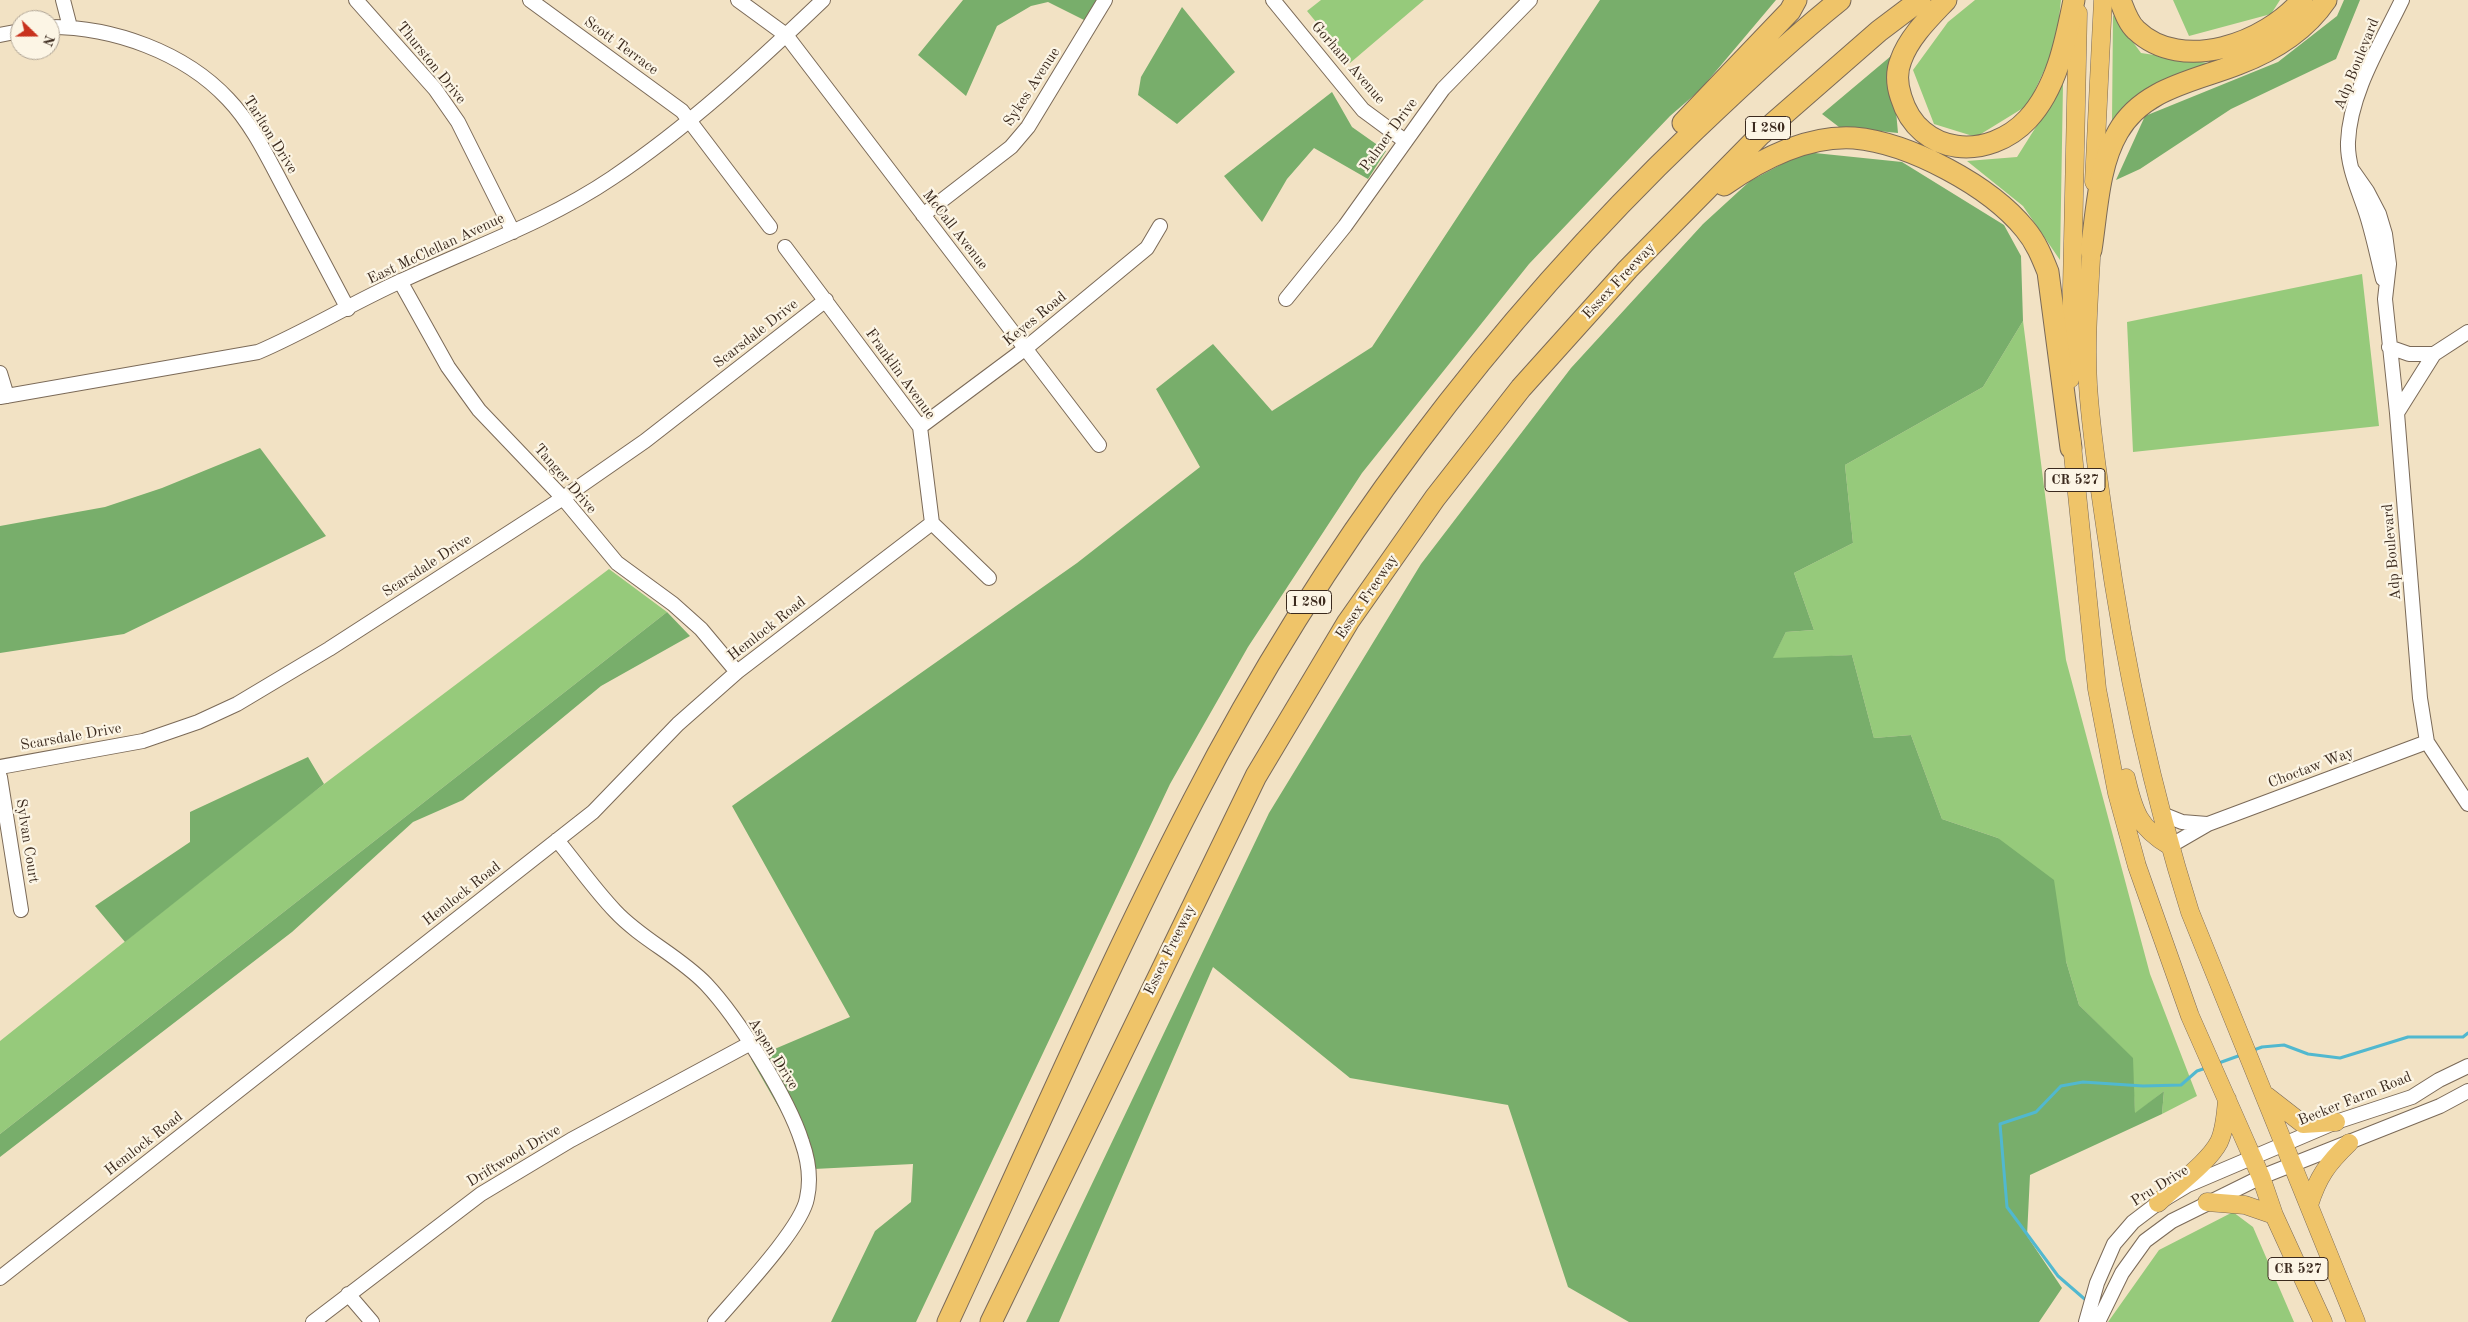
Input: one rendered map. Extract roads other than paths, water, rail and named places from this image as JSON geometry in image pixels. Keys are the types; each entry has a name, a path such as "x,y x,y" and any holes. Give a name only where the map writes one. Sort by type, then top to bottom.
{"highway":[{"path":"1562,266 1636,173 1790,11 1796,0"},
{"name":"I 280","path":"948,1322 1118,956 1189,809 1259,683 1336,559 1399,468 1479,364 1562,266 1658,166 1792,40 1840,0"},
{"name":"Essex Freeway","path":"991,1322 1256,776 1348,622 1436,498 1520,388 1628,269 1761,134 1879,30 1920,0"},
{"path":"1946,0 1908,45 1901,59 1897,80 1903,105 1920,129 1936,140 1958,147 1970,148 1990,145 2008,136 2019,128 2038,108 2057,68 2076,0"},
{"path":"2120,0 2135,29 2151,42 2170,50 2190,51 2214,49 2258,34 2279,21 2302,0"},
{"path":"2091,250 2108,155 2118,132 2133,112 2151,97 2181,84 2238,64 2272,48 2289,38 2326,0"},
{"path":"1628,269 1710,194 1768,157 1798,146 1853,138 1904,150 1979,188 2025,228 2037,246 2048,272 2071,448"}],"main road":[{"name":"CR 527","path":"2076,0 2069,369 2071,448 2097,688 2117,793 2137,866 2162,939 2190,1016 2262,1177 2274,1216 2323,1322"},
{"name":"CR 527","path":"2103,0 2091,250 2088,385 2097,470 2113,584 2135,704 2170,846 2190,912 2356,1322"},
{"path":"2091,627 2130,797 2139,820 2150,835 2170,846"},
{"path":"2263,1093 2286,1114 2303,1124 2336,1122"},
{"path":"2158,1203 2207,1157 2219,1142 2225,1120 2227,1099"},
{"path":"2309,1205 2317,1182 2329,1162 2349,1143"},
{"path":"2206,1202 2246,1205 2274,1216"}],"street":[{"path":"63,0 70,27"},
{"name":"Thurston Drive","path":"356,0 435,90 458,122 513,232"},
{"name":"Scott Terrace","path":"530,0 682,111 688,122"},
{"name":"McCall Avenue","path":"738,0 786,36 1099,445"},
{"name":"East McClellan Avenue","path":"3,397 258,352 298,335 400,281 513,232 582,197 688,122 786,36 823,0"},
{"name":"Sykes Avenue","path":"923,215 1011,147 1028,127 1105,0"},
{"name":"Gorham Avenue","path":"1273,0 1363,110 1405,141"},
{"name":"Palmer Drive","path":"1286,299 1345,226 1443,89 1530,0"},
{"name":"Adp Boulevard","path":"2402,0 2371,64 2351,117 2348,144 2353,171 2371,199 2385,234 2388,264 2384,285 2389,347 2420,698 2427,742 2468,804"},
{"name":"Tarlton Drive","path":"60,27 104,32 140,43 172,57 199,75 228,99 269,160 348,309"},
{"path":"688,122 770,227"},
{"name":"Keyes Road","path":"920,427 1026,348 1147,248 1160,226"},
{"name":"Franklin Avenue","path":"785,247 920,427 932,523"},
{"name":"Tanger Drive","path":"400,281 448,367 479,410 563,498 617,563 673,604 701,628 737,672"},
{"name":"Scarsdale Drive","path":"0,767 143,741 198,722 237,704 328,649 563,498 645,441 826,300"},
{"path":"2396,413 2434,354 2468,332"},
{"path":"2389,347 2409,354 2434,354"},
{"path":"0,373 3,397"},
{"path":"932,523 989,578"},
{"name":"Hemlock Road","path":"0,1278 593,812 678,724 737,672 932,523"},
{"name":"Choctaw Way","path":"2170,846 2208,824 2427,742"},
{"name":"Sylvan Court","path":"0,776 21,910"},
{"name":"Choctaw Way","path":"2162,814 2182,822 2208,824"},
{"name":"Aspen Drive","path":"557,840 615,911 705,983 721,1002 750,1044 783,1100 802,1142 809,1173 807,1199 788,1235 716,1322"},
{"name":"Driftwood Drive","path":"313,1322 481,1194 572,1140 750,1044"},
{"name":"Becker Farm Road","path":"2253,1158 2336,1122 2412,1096 2438,1080 2468,1066"},
{"path":"2262,1177 2440,1106 2468,1091"},
{"name":"Pru Drive","path":"2092,1320 2092,1299 2105,1262 2114,1244 2133,1222 2158,1203 2188,1185 2253,1158"},
{"name":"Pru Drive","path":"2092,1320 2106,1305 2122,1273 2145,1241 2172,1221 2206,1202 2262,1177"},
{"path":"348,1294 372,1322"}],"waterway":[{"path":"2251,1051 2262,1047 2284,1045 2308,1054 2340,1058 2408,1037 2463,1037 2468,1033"},
{"path":"2216,1064 2241,1055"},
{"path":"2088,1302 2058,1276 2007,1207 2000,1124 2036,1112 2061,1086 2083,1082 2143,1086 2181,1085 2197,1071 2206,1068"}]}
